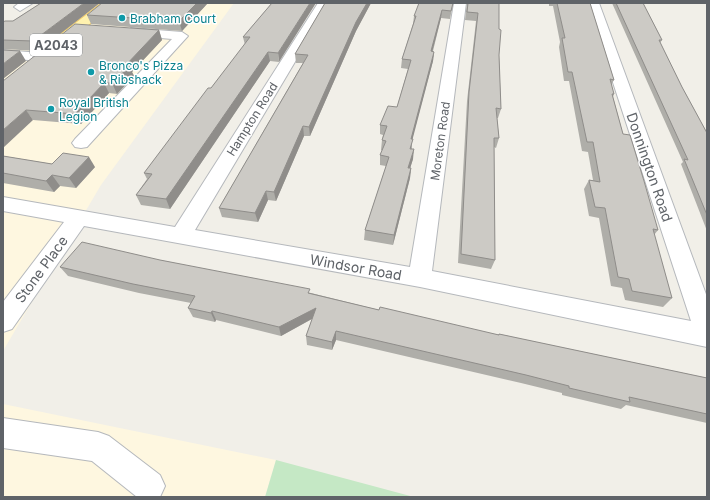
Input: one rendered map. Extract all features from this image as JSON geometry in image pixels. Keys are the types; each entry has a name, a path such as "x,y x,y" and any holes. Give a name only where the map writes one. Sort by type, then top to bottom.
{"main road":[{"name":"A2043","path":"29,67 109,3"}],"street":[{"name":"Hampton Road","path":"180,236 324,3"},
{"name":"Moreton Road","path":"420,278 460,3"},
{"name":"Donnington Road","path":"593,3 707,331"},
{"path":"76,29 99,30"},
{"path":"81,143 182,36 114,31"},
{"path":"3,54 41,57"},
{"name":"Windsor Road","path":"3,204 420,278 707,336"},
{"name":"Stone Place","path":"3,321 79,217"},
{"path":"3,433 98,447 149,486"}],"shaded area":[{"path":"43,3 234,3 101,185 3,351 3,29"},
{"path":"3,404 276,460 265,497 3,497"}],"green space":[{"path":"276,460 414,497 265,497"}],"building":[{"path":"41,3 84,3 33,41 3,40 3,22 13,21"},
{"path":"102,3 197,3 179,21 87,15"},
{"path":"272,3 310,3 278,53 268,52 166,199 136,195 152,174 144,173 208,88 211,88 250,37 243,37"},
{"path":"325,3 367,3 356,22 309,127 303,126 274,192 266,191 255,213 219,208 308,55 295,54"},
{"path":"419,3 453,3 451,11 442,10 431,51 434,52 411,139 413,139 410,149 414,149 408,168 411,168 394,235 365,230 389,157 380,155 386,141 382,140 387,126 380,125 388,106 397,107 411,60 402,59"},
{"path":"468,3 499,3 499,29 501,30 499,55 501,109 496,108 499,138 494,138 495,260 461,254 469,92 478,13 467,12"},
{"path":"557,3 590,3 614,80 610,79 614,94 612,94 623,134 630,135 658,230 653,229 672,298 632,291 629,279 618,277 605,208 595,207 589,180 600,182 593,142 587,142 572,72 568,72 562,38 565,38"},
{"path":"616,3 643,3 662,40 659,40 682,87 707,133 707,215 684,159 688,160"},
{"path":"75,24 159,30 125,66 130,66 112,83 104,83 75,114 26,110 3,130 3,81"},
{"path":"3,50 20,51 3,64"},
{"path":"63,153 89,157 69,178 52,175 46,181 3,173 3,156 52,164"},
{"path":"82,242 160,260 310,289 308,293 379,310 380,307 499,335 707,378 707,414 629,397 630,402 569,388 569,386 526,375 336,331 332,342 306,336 316,308 279,327 212,311 211,313 188,308 195,296 133,284 60,267"}],"place":[{"name":"Brabham Court","path":"122,18"},
{"name":"Bronco's Pizza & Ribshack","path":"91,72"},
{"name":"Royal British Legion","path":"51,109"}]}
